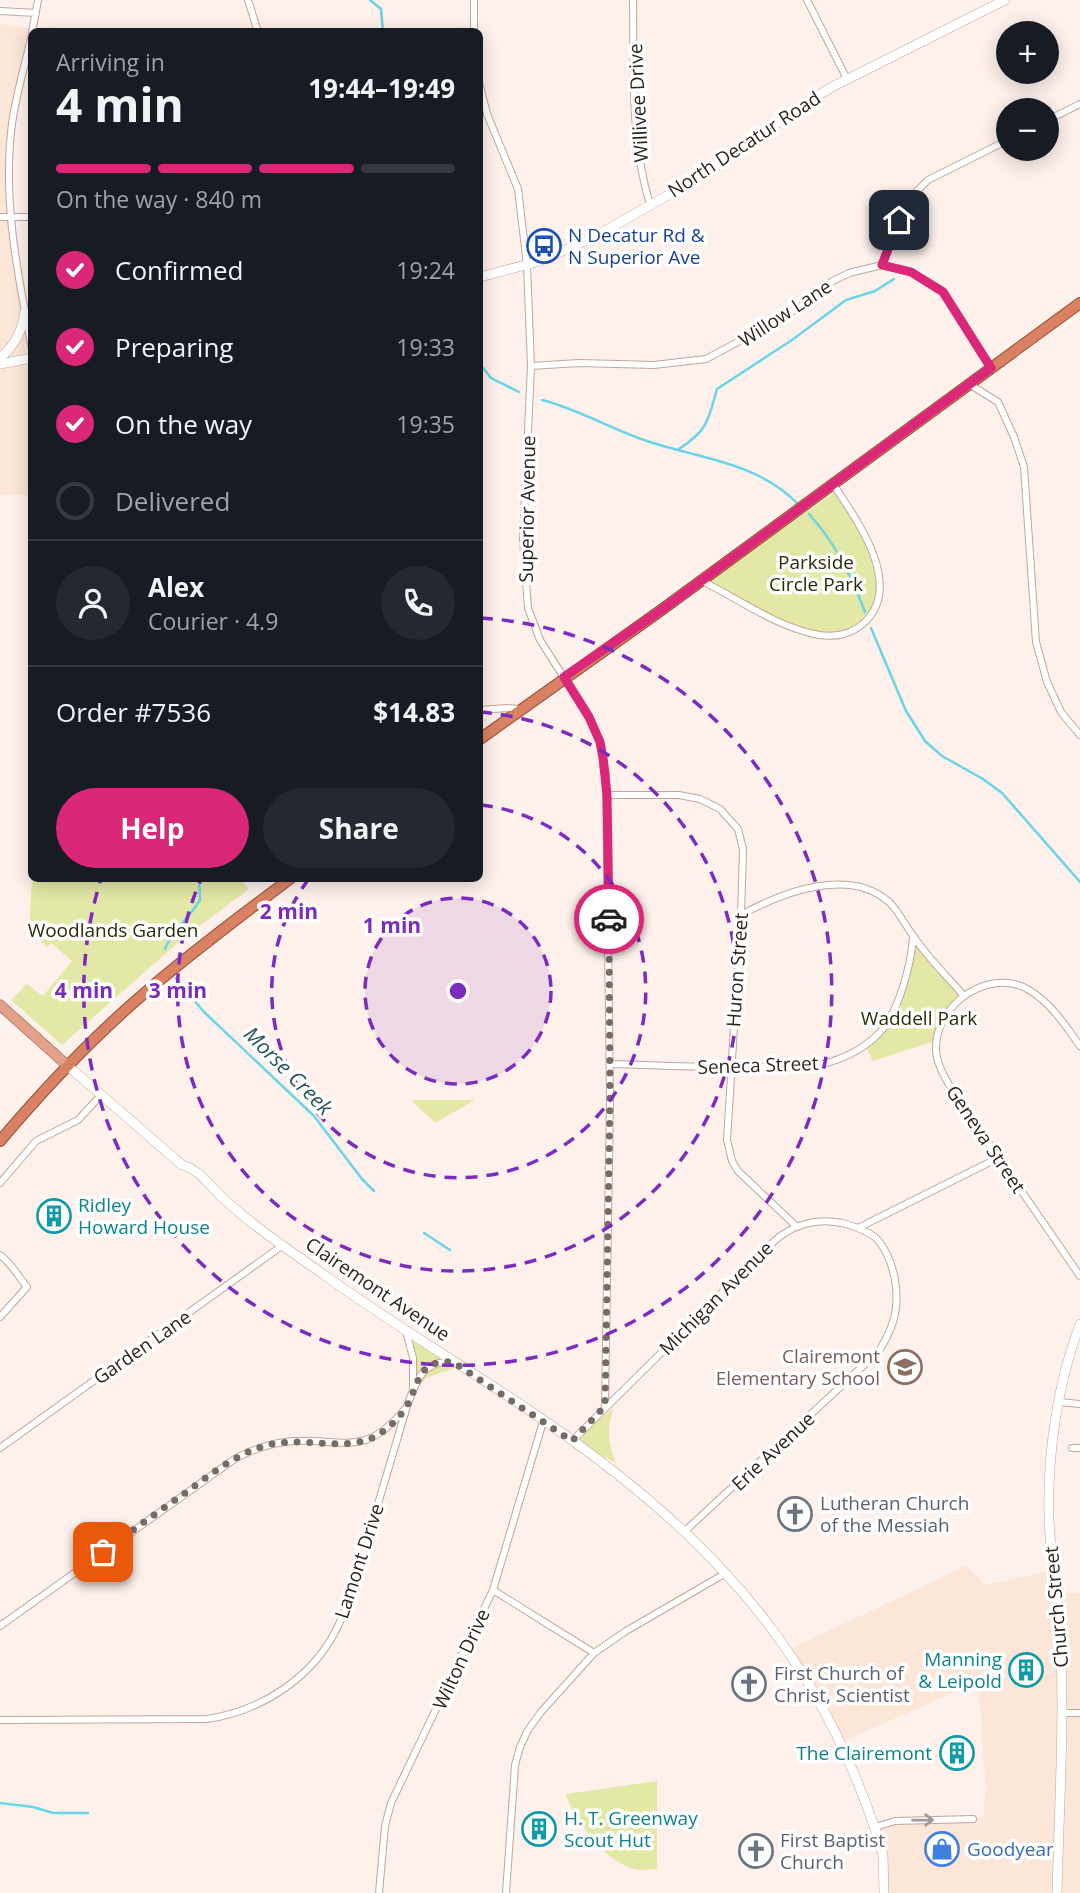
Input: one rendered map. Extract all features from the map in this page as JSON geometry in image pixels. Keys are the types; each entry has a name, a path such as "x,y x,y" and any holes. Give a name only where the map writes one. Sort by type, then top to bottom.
{"highway":[{"path":"483,737 1080,303"},
{"path":"0,1141 68,1066 147,990 286,882"}],"main road":[{"name":"North Decatur Road","path":"483,277 527,265 578,245 702,176 797,108 846,79 1005,0"},
{"path":"0,358 11,348 20,333 25,312"},
{"path":"0,364 28,359"},
{"name":"Clairemont Avenue","path":"0,1005 182,1165 193,1168 226,1201 283,1245 405,1330 572,1441 632,1486 726,1573 772,1626 814,1689 875,1828 883,1855 884,1893"},
{"name":"Church Street","path":"1057,1893 1063,1713 1061,1637 1049,1517 1060,1402 1069,1352 1080,1324"}],"street":[{"path":"33,28 38,0"},
{"path":"248,0 257,28"},
{"path":"474,0 474,28"},
{"name":"Willivee Drive","path":"634,0 634,115 650,205"},
{"path":"807,0 846,79"},
{"path":"0,11 36,13"},
{"path":"28,59 12,125 10,218 28,328"},
{"name":"Superior Avenue","path":"483,98 517,190 527,265 531,366 523,539 528,608 540,640 589,717 600,742 607,795 610,1064 605,1406"},
{"path":"1059,114 1080,104"},
{"path":"991,368 943,292 911,272 882,265 908,200 928,180 996,146"},
{"path":"0,217 28,217"},
{"name":"Willow Lane","path":"531,366 579,363 654,365 706,359 777,321 810,300 831,282 849,273 882,265"},
{"path":"969,384 998,402 1024,467 1036,642 1061,712 1080,735"},
{"path":"701,580 781,625 838,637 857,629 873,614 878,603 880,589 876,564 864,529 833,484"},
{"path":"483,710 521,709"},
{"name":"Huron Street","path":"607,795 679,795 701,799 720,809 738,829 743,849 741,915 727,1140 732,1161 745,1178 797,1227"},
{"path":"741,915 780,896 807,889 835,885 874,892 888,901 903,918 913,937 963,995 986,985 1005,984 1027,989 1056,1012 1080,1046"},
{"name":"Seneca Street","path":"610,1064 730,1068 829,1063 852,1053 880,1032 896,1005 910,961 913,937"},
{"name":"Geneva Street","path":"963,995 947,1014 939,1032 936,1050 943,1074 1080,1276"},
{"path":"0,1183 36,1141 78,1120 101,1096"},
{"path":"858,1228 998,1158"},
{"name":"Michigan Avenue","path":"572,1441 777,1238 797,1227 827,1222 858,1228"},
{"name":"Erie Avenue","path":"684,1532 879,1351 894,1319 896,1286 890,1262 876,1238 858,1228"},
{"name":"Garden Lane","path":"0,1448 283,1245"},
{"path":"0,1255 16,1269 19,1278 27,1287 0,1317"},
{"path":"405,1330 414,1367 411,1395"},
{"name":"Lamont Drive","path":"0,1720 196,1720 227,1716 245,1710 268,1700 289,1686 322,1652 343,1615 407,1406 421,1374 426,1367 438,1362 453,1362"},
{"path":"1060,1402 1080,1404"},
{"path":"0,1626 236,1458 256,1449 288,1441 343,1444 362,1441 375,1437 388,1427 407,1406"},
{"name":"Wilton Drive","path":"379,1893 385,1826 391,1803 493,1590 544,1422"},
{"path":"506,1893 513,1789 520,1746 541,1712 594,1653 626,1631 726,1573"},
{"path":"493,1590 594,1653"},
{"path":"1063,1713 1080,1713"},
{"path":"875,1828 895,1821 973,1819"}],"shaded area":[{"path":"0,24 28,28 28,50 16,112 9,217 28,334 28,495 0,495"},
{"path":"966,1566 986,1585 1055,1570 1060,1594 1080,1593 1080,1893 884,1893 885,1873 869,1822 983,1818 986,1789 978,1682 839,1743 786,1651"}],"green space":[{"name":"Parkside Circle Park","path":"840,489 867,543 876,574 876,601 857,625 834,634 797,628 766,615 707,580"},
{"name":"Woodlands Garden","path":"32,882 243,882 249,889 180,941 62,1045 11,1000 27,984 43,996 72,961 51,943 47,947 29,932"},
{"name":"Waddell Park","path":"916,945 960,995 947,1016 941,1039 873,1061 865,1045 875,1039 908,978"},
{"path":"411,1100 475,1100 435,1123"},
{"path":"407,1330 460,1366 426,1378 412,1395 414,1382"},
{"path":"614,1408 609,1436 616,1463 572,1440"},
{"path":"657,1781 657,1869 634,1869 602,1849 583,1828 566,1794"}],"waterway":[{"path":"370,0 381,9 383,28"},
{"path":"679,449 706,424 717,389 792,340 846,300 875,291 894,279"},
{"path":"483,368 491,378 519,392"},
{"path":"542,400 647,441 747,471 765,479 799,505"},
{"path":"809,514 842,560 865,612"},
{"path":"871,628 906,711 925,741 942,756 1002,793 1080,882"},
{"name":"Morse Creek","path":"165,949 200,900 199,882"},
{"name":"Morse Creek","path":"176,978 203,1011 314,1116 374,1191"},
{"path":"424,1233 450,1250"},
{"path":"0,1803 33,1807 53,1813 88,1813"}],"way so far":[{"path":"103,1552 247,1452 288,1441 349,1444 375,1437 395,1421 407,1406 423,1370 438,1362 453,1362 572,1441 605,1406 610,1099 609,919"}],"place":[{"name":"N Decatur Rd & N Superior Ave","path":"544,246"},
{"name":"Ridley Howard House","path":"54,1216"},
{"name":"Clairemont Elementary School","path":"905,1367"},
{"name":"Lutheran Church of the Messiah","path":"795,1514"},
{"name":"Manning & Leipold","path":"1026,1670"},
{"name":"First Church of Christ, Scientist","path":"749,1684"},
{"name":"The Clairemont","path":"957,1753"},
{"name":"H. T. Greenway Scout Hut","path":"539,1829"},
{"name":"Goodyear","path":"942,1849"},
{"name":"First Baptist Church","path":"756,1851"}],"route":[{"path":"609,919 606,773 600,742 589,717 564,677 660,611 991,368 943,292 911,272 882,265 899,220"}]}
